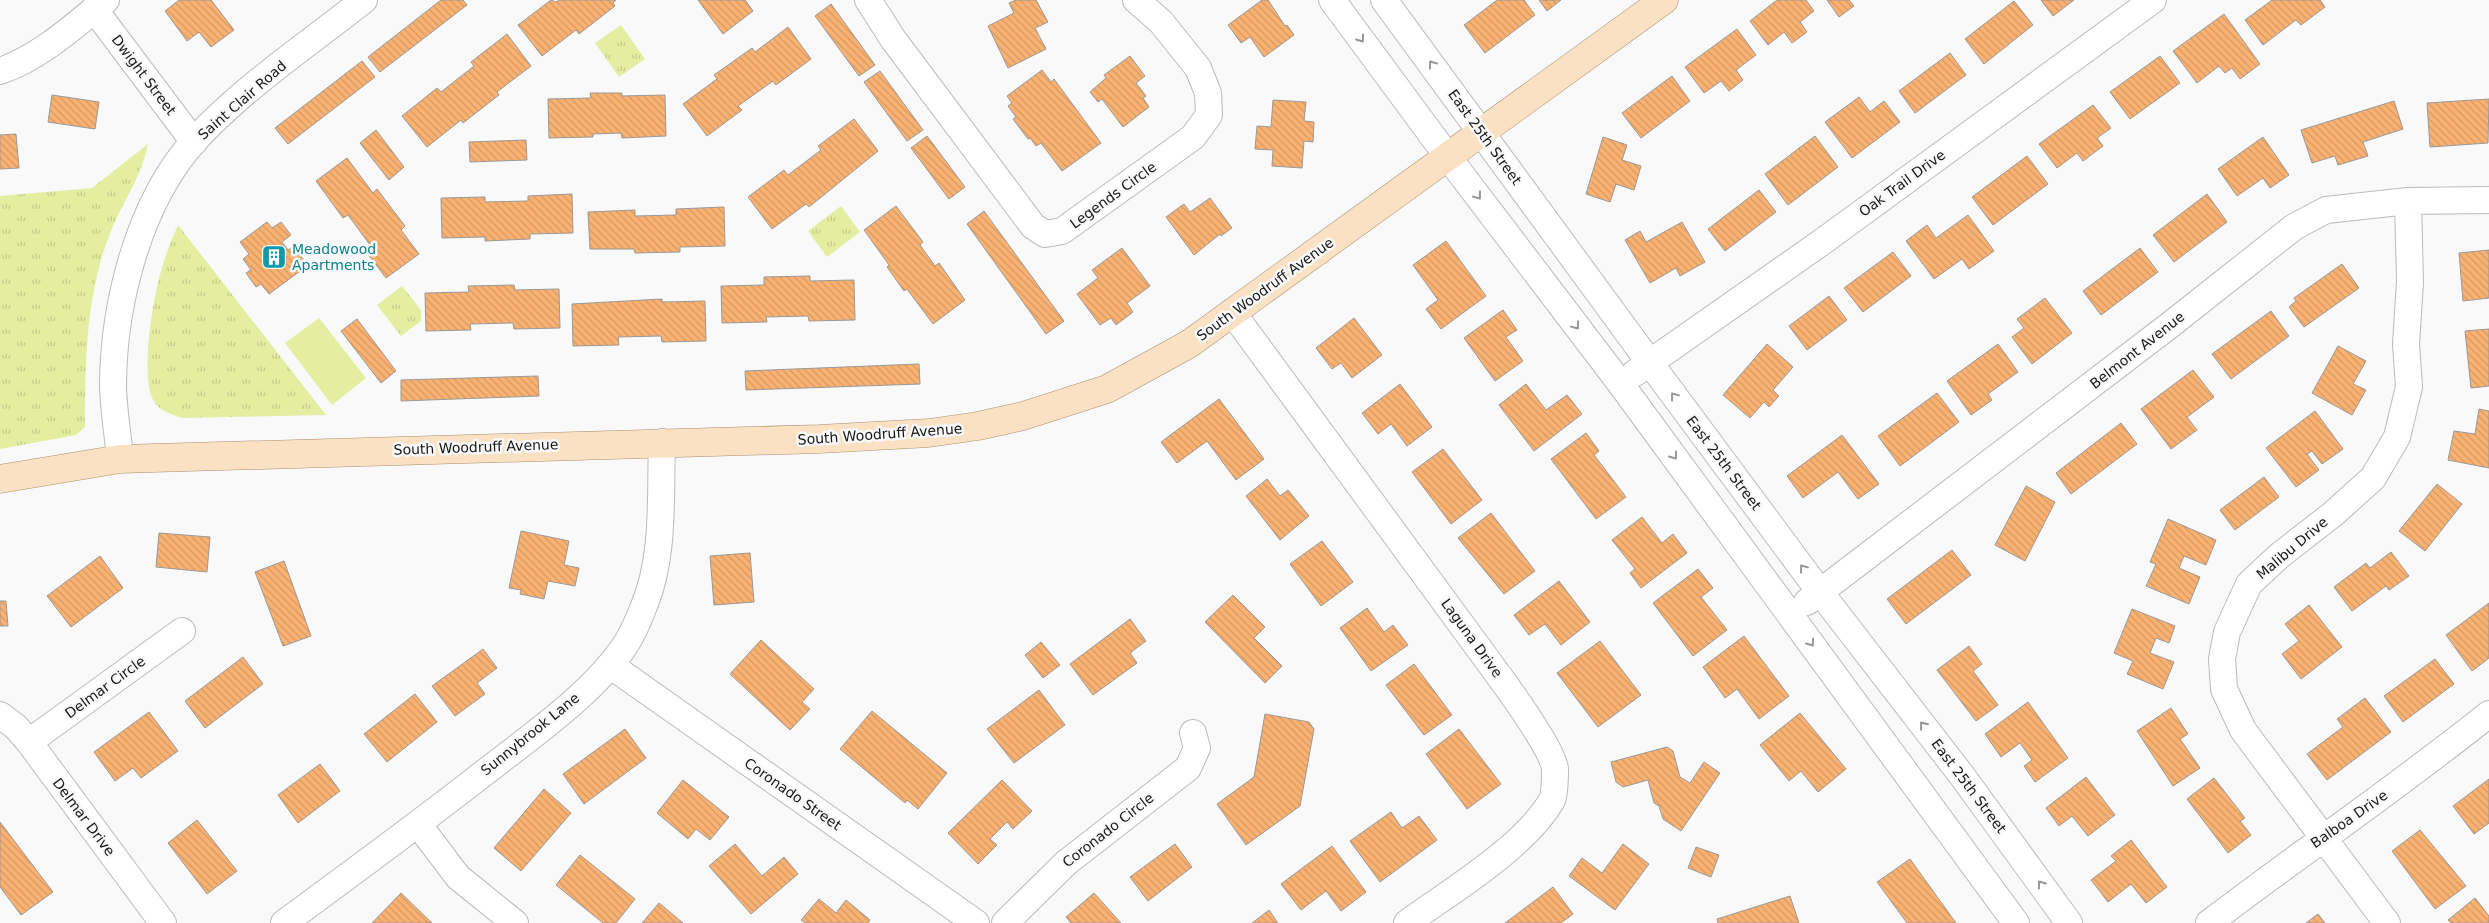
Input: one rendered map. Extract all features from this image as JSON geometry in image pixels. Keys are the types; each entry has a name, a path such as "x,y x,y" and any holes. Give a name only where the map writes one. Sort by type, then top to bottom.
{"main road":[{"name":"South Woodruff Avenue","path":"0,479 120,459 819,439 929,433 978,426 1023,416 1107,389 1188,344 1664,0"}],"street":[{"name":"Saint Clair Road","path":"120,459 113,386 114,352 123,291 136,247 147,220 179,162 194,142 256,85 364,0"},
{"name":"Legends Circle","path":"868,0 894,39 1033,226 1045,234 1062,231 1193,137 1209,115 1208,93 1198,68 1161,22 1136,0"},
{"path":"1332,0 1448,157 1620,383 2016,923"},
{"name":"East 25th Street","path":"1384,0 1650,363 1820,592 1963,777 2069,923"},
{"name":"Oak Trail Drive","path":"1620,383 1822,242 2153,0"},
{"name":"Dwight Street","path":"100,5 194,142"},
{"path":"0,71 14,67 34,54 100,5"},
{"name":"Belmont Avenue","path":"1790,614 2170,325 2294,227 2326,210 2408,201 2489,200"},
{"name":"Malibu Drive","path":"2386,923 2243,730 2224,689 2222,659 2227,632 2249,584 2279,556 2333,514 2373,478 2397,437 2409,387 2406,344 2410,282 2408,201"},
{"name":"Laguna Drive","path":"1232,312 1505,684 1536,730 1555,768 1553,798 1536,822 1520,839 1407,923"},
{"name":"Sunnybrook Lane","path":"284,923 418,824 557,716 610,665 627,643 650,587 659,544 662,442"},
{"name":"Delmar Circle","path":"29,742 182,631"},
{"name":"Coronado Street","path":"610,665 976,923"},
{"name":"Balboa Drive","path":"2209,923 2322,837 2410,777 2489,714"},
{"name":"Delmar Drive","path":"0,715 16,727 29,742 163,923"},
{"name":"Coronado Circle","path":"1005,923 1066,863 1188,768 1197,748 1193,733"},
{"path":"418,824 458,877 515,923"}],"green space":[{"path":"621,25 645,59 619,77 595,43"},
{"path":"148,144 137,178 111,231 96,279 87,352 85,427 76,435 0,449 0,196 92,188"},
{"path":"841,206 860,232 827,257 808,231"},
{"path":"178,225 326,415 182,418 166,412 156,404 149,388 149,335 158,281"},
{"path":"402,286 421,310 421,321 401,336 377,305"},
{"path":"319,318 366,378 332,405 285,343"}],"building":[{"path":"179,0 211,0 234,30 211,47 199,32 187,41 165,11"},
{"path":"441,0 463,0 467,5 380,72 368,57"},
{"path":"551,0 556,2 559,0 616,0 613,3 615,6 579,34 576,30 542,56 518,25"},
{"path":"698,0 745,0 753,11 723,34"},
{"path":"1016,0 1036,0 1048,22 1035,28 1046,49 1008,68 988,26 1014,13 1009,3"},
{"path":"1262,0 1268,0 1285,26 1287,25 1294,35 1264,57 1250,37 1241,43 1228,25"},
{"path":"1497,0 1524,0 1535,15 1485,53 1464,25"},
{"path":"1539,0 1561,0 1547,11"},
{"path":"1777,0 1806,0 1814,11 1800,22 1807,32 1792,43 1784,32 1768,45 1750,21"},
{"path":"1827,0 1849,0 1854,6 1839,17"},
{"path":"2041,0 2074,0 2053,16"},
{"path":"2272,0 2320,0 2325,7 2301,25 2296,20 2263,45 2245,20"},
{"path":"2014,1 2033,25 1984,64 1965,39"},
{"path":"831,4 875,65 859,76 815,16"},
{"path":"2224,14 2260,64 2240,79 2232,68 2225,73 2219,66 2197,83 2173,51"},
{"path":"788,27 811,59 776,85 773,81 738,106 742,110 707,136 683,104 717,79 714,75 752,48 755,52"},
{"path":"1737,29 1756,55 1736,70 1743,80 1729,91 1721,81 1704,93 1685,67"},
{"path":"507,34 531,66 497,92 499,95 463,123 461,120 427,147 402,116 437,88 441,92 474,66 471,62"},
{"path":"1950,53 1966,75 1915,113 1899,91"},
{"path":"1130,56 1145,76 1136,83 1146,96 1143,98 1149,107 1123,127 1102,99 1098,102 1090,92 1106,78 1104,75"},
{"path":"2160,56 2180,83 2130,119 2110,92"},
{"path":"362,61 375,77 288,144 275,128"},
{"path":"1042,70 1051,82 1054,79 1101,143 1062,171 1041,143 1036,146 1030,138 1028,139 1013,119 1016,117 1008,106 1012,103 1007,96"},
{"path":"880,71 923,130 907,141 864,82"},
{"path":"1672,76 1690,101 1641,138 1622,113"},
{"path":"590,93 622,93 622,96 665,95 666,136 622,138 621,133 593,134 593,137 549,138 548,99 591,98"},
{"path":"52,95 99,102 95,129 48,122"},
{"path":"1859,97 1870,112 1884,101 1900,122 1852,158 1825,122"},
{"path":"2489,99 2488,143 2430,147 2427,103"},
{"path":"1273,100 1306,102 1304,121 1314,122 1313,142 1304,141 1302,168 1272,166 1273,150 1255,149 1257,126 1271,127"},
{"path":"2394,101 2403,129 2363,142 2368,156 2338,165 2335,156 2312,163 2301,130"},
{"path":"2093,105 2111,128 2097,138 2103,146 2083,161 2077,153 2057,168 2039,144"},
{"path":"854,119 878,151 809,207 806,204 772,229 748,197 784,170 788,175 821,150 818,146"},
{"path":"376,130 404,167 389,180 360,143"},
{"path":"16,134 19,168 0,169 0,135"},
{"path":"927,136 965,187 949,199 911,148"},
{"path":"1815,136 1838,167 1788,205 1765,174"},
{"path":"1603,137 1627,145 1622,160 1641,166 1634,190 1616,184 1610,202 1586,194"},
{"path":"2263,137 2289,175 2270,188 2263,178 2237,196 2218,169"},
{"path":"526,140 527,160 470,162 469,142"},
{"path":"2027,156 2048,184 1993,225 1972,197"},
{"path":"347,158 373,193 377,189 405,226 401,230 419,254 386,278 367,253 373,249 348,215 343,218 316,181"},
{"path":"1759,190 1776,212 1725,251 1708,229"},
{"path":"572,194 573,233 530,234 530,239 485,241 485,237 442,238 441,198 485,197 485,202 528,201 528,196"},
{"path":"2207,194 2227,222 2174,262 2153,235"},
{"path":"1210,198 1232,228 1221,236 1220,234 1194,255 1166,217 1184,204 1190,212"},
{"path":"896,206 923,242 920,245 935,266 939,263 965,300 933,324 907,289 904,291 887,267 889,265 864,230"},
{"path":"724,207 725,246 680,247 680,252 635,253 634,249 590,249 588,212 635,210 635,216 676,215 676,209"},
{"path":"984,211 1064,321 1046,334 967,224"},
{"path":"1968,215 1994,251 1969,269 1962,259 1934,279 1906,241 1927,225 1936,238"},
{"name":"Meadowood Apartments","path":"267,222 272,228 281,222 291,235 282,242 288,250 294,246 303,259 298,263 303,269 269,294 261,284 256,287 246,273 251,270 243,259 249,254 240,242"},
{"path":"1682,222 1705,262 1680,276 1676,268 1650,283 1625,240 1640,231 1646,242"},
{"path":"1446,241 1486,296 1441,329 1426,309 1438,300 1413,265"},
{"path":"1122,248 1150,286 1127,303 1133,312 1116,325 1111,318 1100,325 1077,294 1098,278 1092,270"},
{"path":"2140,248 2158,272 2101,315 2083,291"},
{"path":"2489,250 2489,298 2463,301 2459,253"},
{"path":"1893,252 1911,276 1863,312 1844,288"},
{"path":"2342,264 2359,288 2304,327 2289,307 2296,301 2294,298"},
{"path":"810,276 810,281 854,280 855,320 809,321 808,316 766,317 767,322 722,323 721,286 764,285 764,277"},
{"path":"514,285 515,290 559,289 560,328 514,329 513,323 470,324 471,330 426,331 425,293 469,292 468,286"},
{"path":"1829,296 1847,320 1807,350 1789,326"},
{"path":"2045,298 2072,333 2032,364 2012,337 2024,328 2017,319"},
{"path":"662,299 662,302 705,301 706,341 662,342 661,336 618,337 619,345 573,346 572,304"},
{"path":"1503,310 1517,330 1506,337 1523,361 1495,381 1464,338"},
{"path":"2271,311 2289,336 2231,379 2212,354"},
{"path":"1354,318 1382,355 1352,378 1341,363 1332,369 1316,348"},
{"path":"357,319 396,371 381,383 341,331"},
{"path":"2489,329 2489,386 2471,388 2465,331"},
{"path":"1767,344 1793,367 1773,390 1779,396 1769,407 1764,402 1750,418 1723,395"},
{"path":"1998,344 2018,372 1988,394 1992,400 1971,415 1947,381"},
{"path":"2338,346 2366,361 2353,384 2366,390 2352,415 2312,393"},
{"path":"919,364 920,384 746,390 745,371"},
{"path":"2193,370 2214,397 2187,417 2197,430 2171,449 2141,409"},
{"path":"538,376 539,396 401,401 401,380"},
{"path":"1400,384 1432,427 1407,446 1391,424 1378,434 1362,413"},
{"path":"1526,384 1546,410 1567,395 1582,414 1534,451 1499,405"},
{"path":"1937,393 1959,422 1900,466 1878,436"},
{"path":"1219,399 1264,459 1236,480 1207,441 1177,463 1161,442"},
{"path":"2479,409 2489,411 2489,468 2448,460 2454,431 2475,434"},
{"path":"2315,411 2343,449 2322,464 2312,451 2307,454 2319,470 2296,487 2266,448"},
{"path":"2121,423 2137,444 2071,494 2056,473"},
{"path":"1586,433 1599,451 1594,455 1626,497 1596,519 1551,459"},
{"path":"1842,435 1879,484 1858,499 1838,472 1803,498 1787,476"},
{"path":"1443,449 1482,500 1451,524 1412,472"},
{"path":"2264,477 2279,497 2235,530 2220,510"},
{"path":"1267,479 1280,496 1288,490 1309,516 1280,540 1246,496"},
{"path":"2437,484 2462,504 2425,551 2399,531"},
{"path":"2026,486 2055,502 2025,561 1995,545"},
{"path":"1491,513 1535,571 1504,594 1458,538"},
{"path":"1642,517 1662,543 1673,534 1687,553 1641,588 1630,573 1635,569 1612,540"},
{"path":"2168,519 2216,540 2206,565 2184,556 2179,568 2200,577 2189,604 2146,586 2156,564 2150,562"},
{"path":"521,531 569,541 564,565 579,568 575,586 548,581 544,599 520,594 521,590 509,588"},
{"path":"159,533 210,537 207,572 156,567"},
{"path":"1322,541 1353,582 1321,606 1290,564"},
{"path":"1952,550 1971,575 1906,624 1887,599"},
{"path":"2391,552 2409,576 2389,590 2386,586 2352,611 2334,587 2366,563 2370,568"},
{"path":"750,553 754,602 714,605 710,556"},
{"path":"100,556 123,588 71,627 47,596"},
{"path":"284,561 311,636 283,646 255,572"},
{"path":"1698,569 1713,588 1701,597 1727,630 1693,656 1653,603"},
{"path":"1559,581 1590,622 1561,645 1545,624 1529,635 1514,615"},
{"path":"1233,595 1265,627 1254,638 1282,666 1265,683 1205,622"},
{"path":"0,601 6,601 8,626 0,626"},
{"path":"2489,603 2489,658 2472,671 2446,635"},
{"path":"2309,605 2342,647 2301,679 2282,654 2299,641 2285,624"},
{"path":"1367,608 1384,632 1393,625 1408,645 1371,671 1340,628"},
{"path":"2132,609 2175,626 2169,643 2156,638 2150,653 2174,662 2163,689 2127,674 2133,661 2114,653"},
{"path":"1130,619 1146,641 1130,653 1137,663 1093,695 1070,664"},
{"path":"1744,636 1789,696 1759,719 1737,689 1725,698 1703,667"},
{"path":"761,640 814,689 802,702 810,709 790,730 730,674"},
{"path":"1600,641 1641,695 1598,727 1557,673"},
{"path":"1041,642 1060,665 1043,678 1025,655"},
{"path":"1969,646 1982,664 1973,671 1998,705 1976,721 1937,670"},
{"path":"483,649 497,668 477,683 485,694 455,716 432,686"},
{"path":"243,657 263,684 205,728 185,701"},
{"path":"2435,659 2454,684 2403,722 2384,696"},
{"path":"1414,664 1452,715 1424,735 1386,685"},
{"path":"1039,690 1065,725 1014,763 987,729"},
{"path":"415,694 437,722 387,762 364,734"},
{"path":"2365,698 2391,732 2327,780 2307,754 2343,727 2337,719"},
{"path":"2028,702 2068,758 2035,782 2024,766 2032,760 2020,743 2001,757 1985,734"},
{"path":"2171,708 2188,734 2180,739 2200,768 2173,786 2137,731"},
{"path":"872,711 947,773 918,809 907,800 905,803 840,749"},
{"path":"149,712 178,751 141,778 133,768 115,781 94,752"},
{"path":"1800,713 1846,769 1818,792 1801,771 1789,781 1760,745"},
{"path":"1265,714 1309,722 1314,729 1300,806 1246,845 1217,804 1254,777"},
{"path":"625,729 646,758 584,804 563,774"},
{"path":"1459,729 1501,784 1467,809 1426,754"},
{"path":"1667,747 1673,751 1680,777 1690,783 1704,762 1720,773 1681,831 1663,819 1659,806 1654,803 1648,780 1623,787 1616,782 1611,762"},
{"path":"320,764 340,791 298,823 278,795"},
{"path":"2086,777 2115,815 2088,836 2072,816 2059,826 2046,808"},
{"path":"2214,778 2245,818 2240,821 2251,835 2228,853 2187,799"},
{"path":"2489,779 2489,823 2474,834 2453,806"},
{"path":"683,780 729,817 710,840 696,829 688,839 657,813"},
{"path":"1002,780 1032,811 1013,829 1007,822 990,839 997,845 978,864 948,833"},
{"path":"544,789 571,813 521,871 494,848"},
{"path":"1391,812 1402,828 1419,816 1437,840 1380,882 1350,841"},
{"path":"197,820 237,871 207,894 168,843"},
{"path":"0,822 53,892 21,915 0,887"},
{"path":"2420,830 2466,886 2435,909 2392,851"},
{"path":"2131,840 2167,887 2146,903 2131,884 2108,902 2091,880 2116,861 2111,856"},
{"path":"735,844 762,876 784,857 798,874 751,914 709,866"},
{"path":"1175,844 1192,867 1148,901 1130,877"},
{"path":"1623,844 1649,864 1615,910 1569,876 1582,858 1602,873"},
{"path":"1332,846 1366,892 1341,911 1326,891 1301,910 1281,884"},
{"path":"1696,847 1719,855 1711,877 1688,868"},
{"path":"580,855 635,899 616,923 603,923 556,885"},
{"path":"1910,859 1956,923 1907,923 1877,882"},
{"path":"1553,887 1573,914 1561,923 1505,923"},
{"path":"401,893 432,923 372,923"},
{"path":"1094,893 1121,923 1071,923 1066,917"},
{"path":"1790,896 1799,923 1718,923 1717,919"},
{"path":"2475,898 2489,916 2489,923 2451,923 2448,920"},
{"path":"819,899 836,913 846,900 870,920 868,923 805,923 801,920"},
{"path":"659,903 683,923 642,923"},
{"path":"1269,910 1278,923 1252,923"},
{"path":"2318,914 2325,923 2306,923"}],"place":[{"name":"Meadowood Apartments","path":"274,257"}]}
